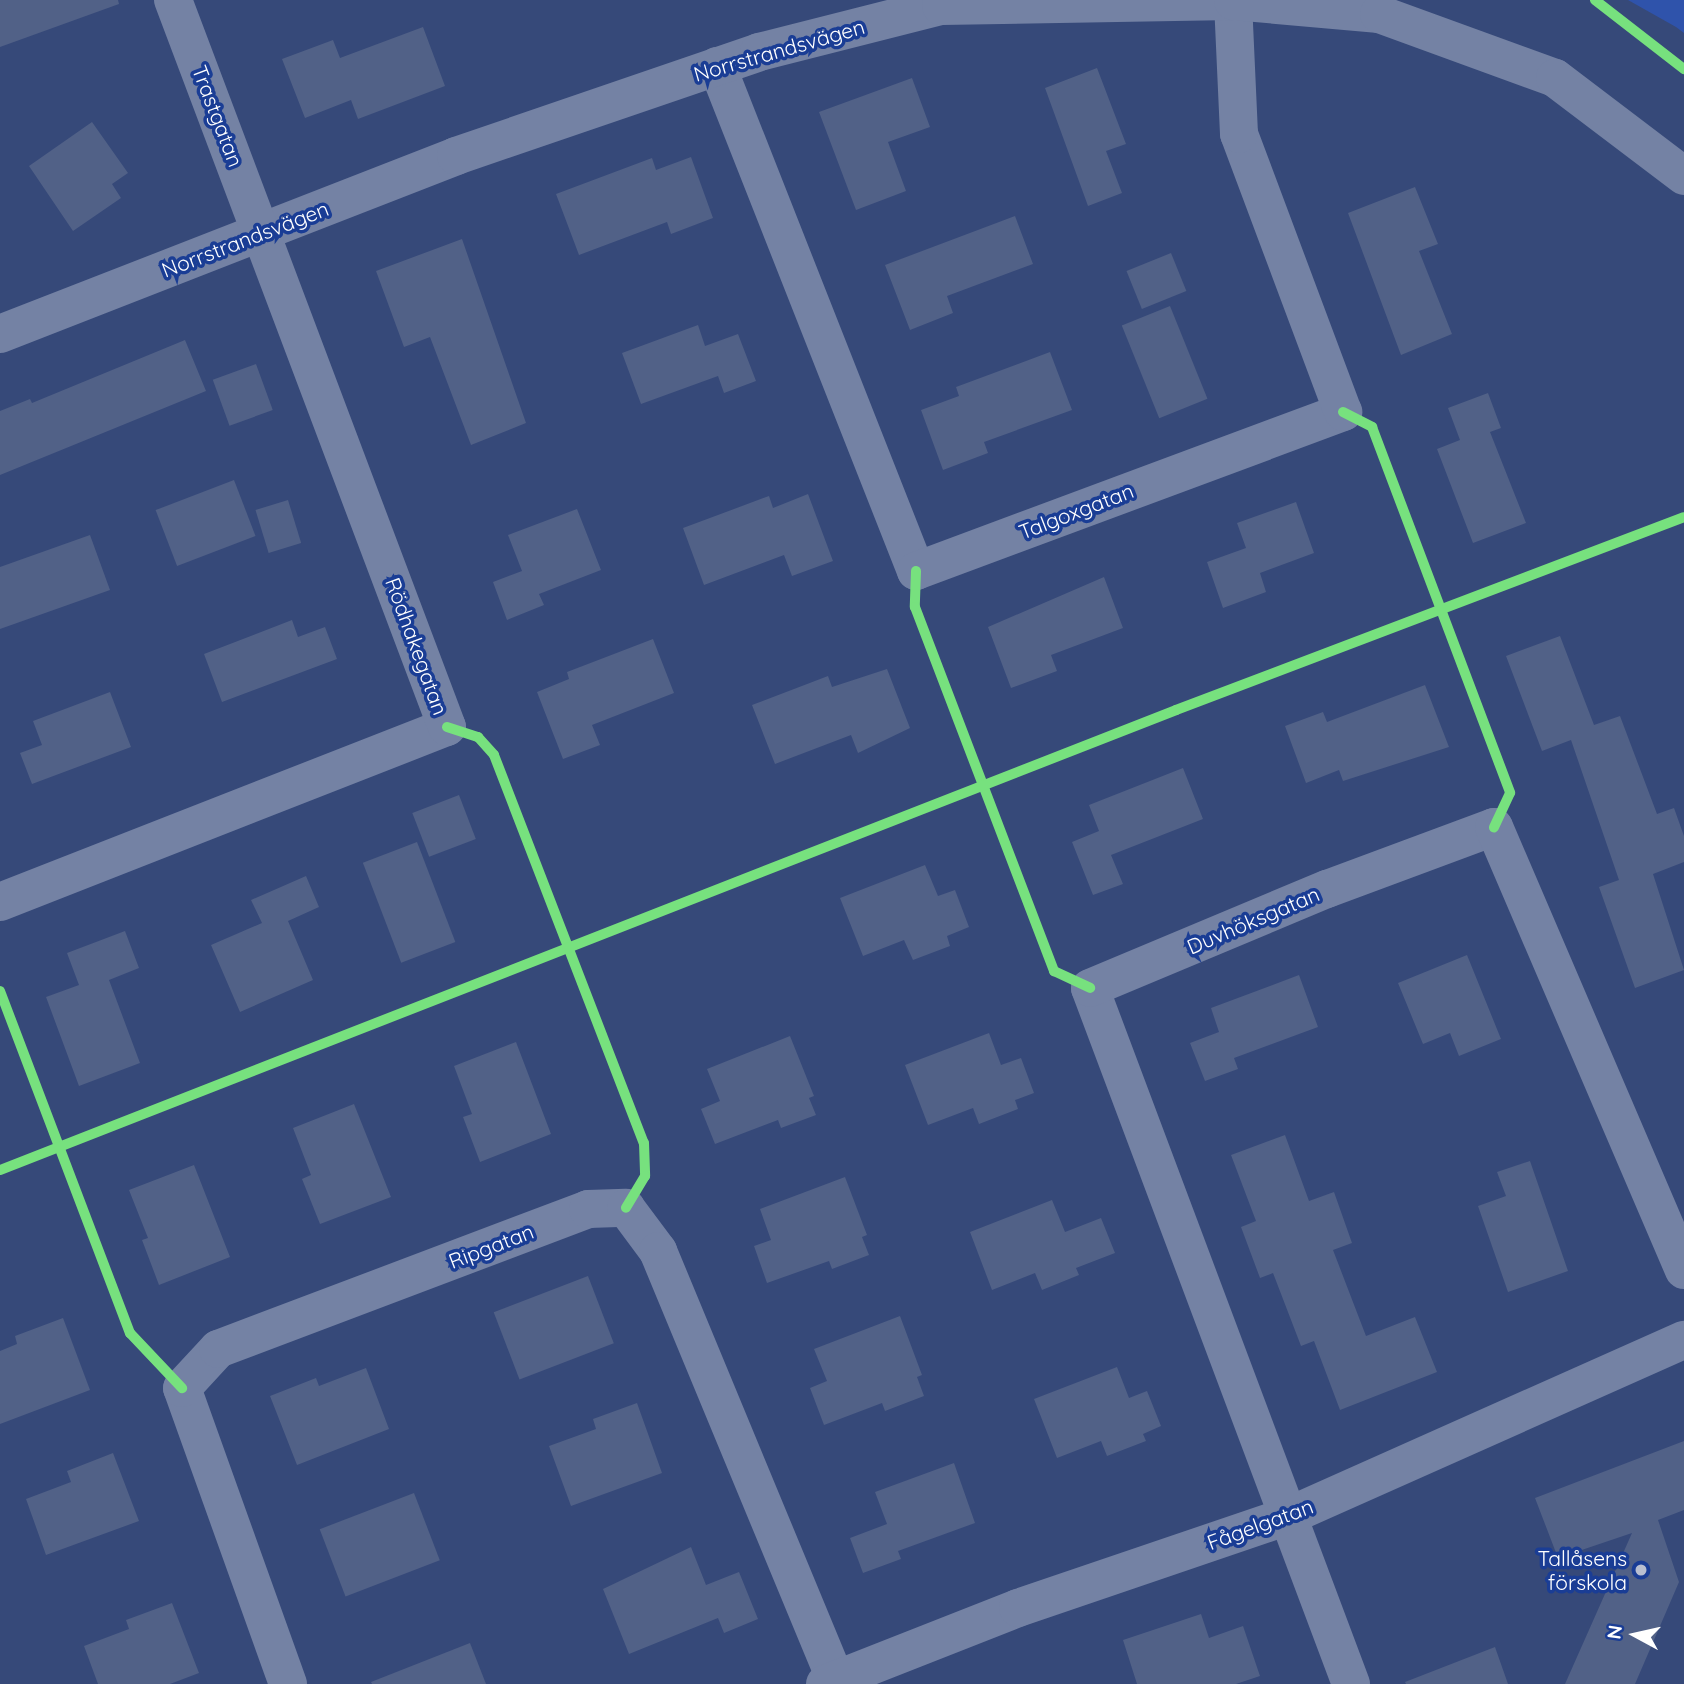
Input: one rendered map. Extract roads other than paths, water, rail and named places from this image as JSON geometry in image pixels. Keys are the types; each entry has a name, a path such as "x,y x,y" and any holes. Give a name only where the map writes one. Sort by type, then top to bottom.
{"street":[{"name":"Trastgatan","path":"173,0 263,232"},
{"name":"Norrstrandsvägen","path":"0,334 456,156 718,66 941,6 1233,1 1379,14 1555,78 1684,176"},
{"name":"Talgoxgatan","path":"718,66 916,571 1343,412 1239,134 1233,1"},
{"name":"Rödhakegatan","path":"0,902 447,727 263,232"},
{"name":"Duvhöksgatan","path":"1286,1517 1090,988 1327,889 1494,828 1684,1270"},
{"name":"Ripgatan","path":"288,1684 182,1388 218,1349 588,1209 626,1208 658,1251 833,1683"},
{"name":"Fågelgatan","path":"833,1683 1018,1608 1286,1517 1684,1340"},
{"path":"1286,1517 1351,1684"}],"place":[{"name":"Tallåsens förskola","path":"1641,1570"}]}
